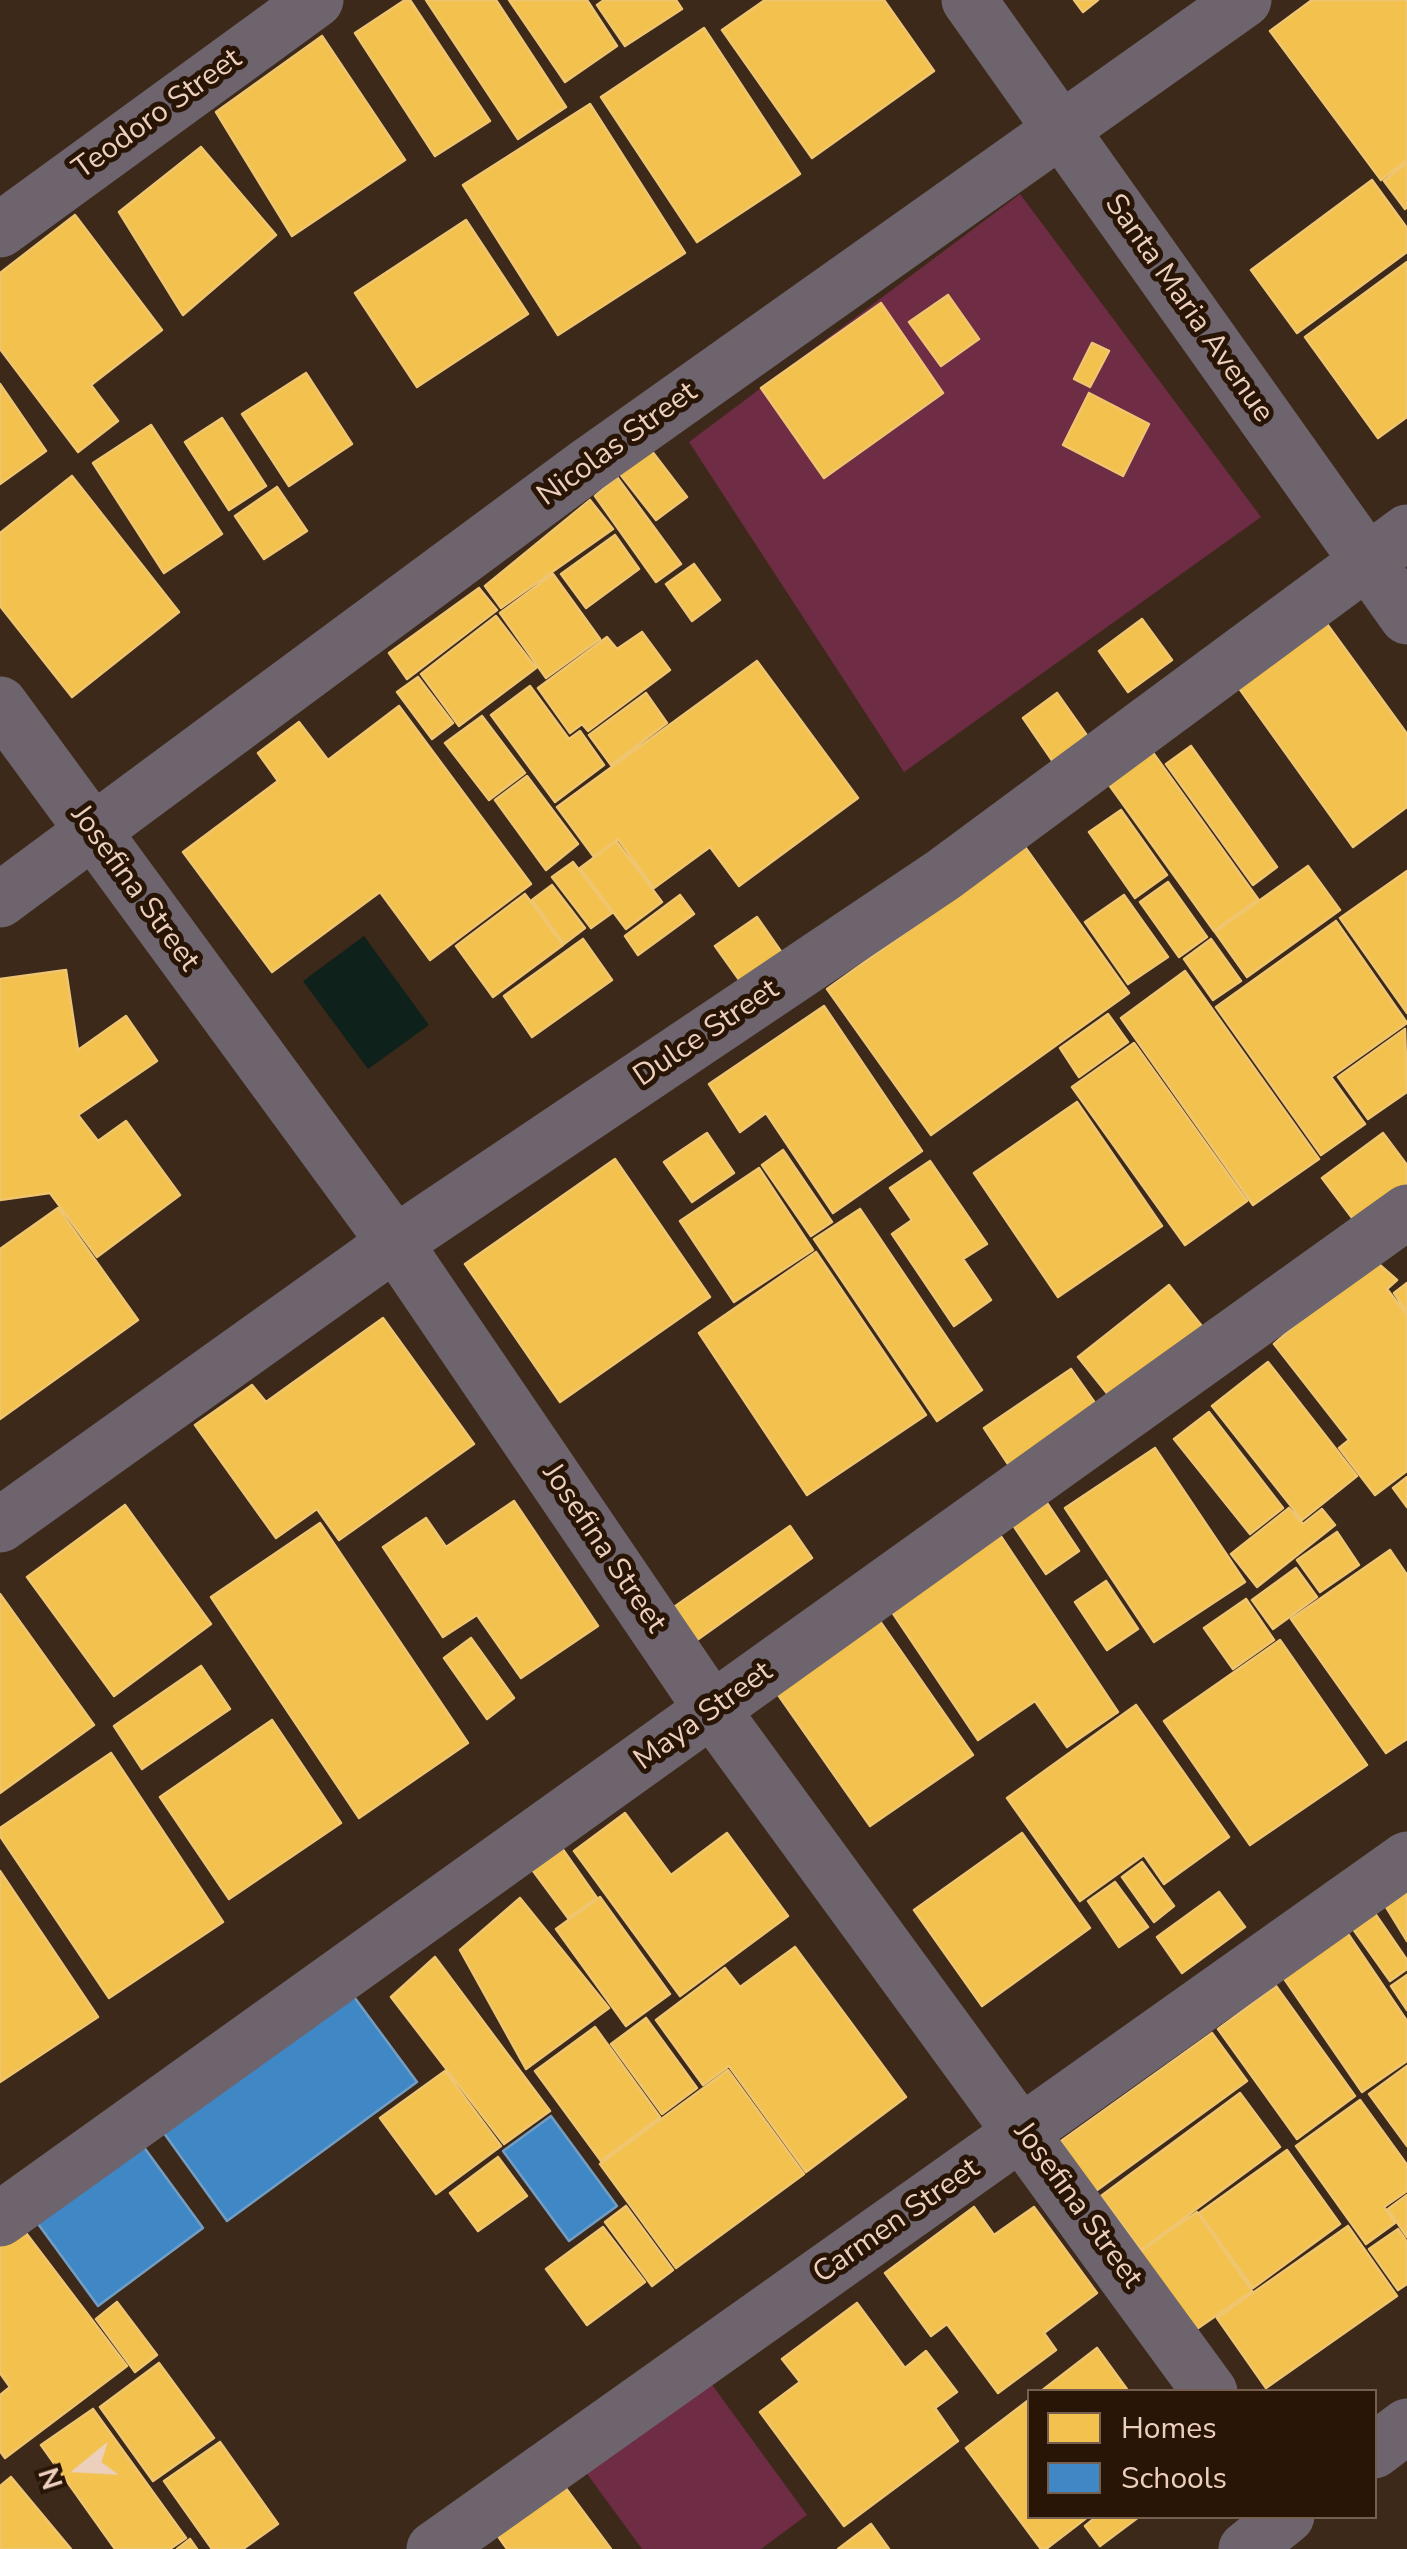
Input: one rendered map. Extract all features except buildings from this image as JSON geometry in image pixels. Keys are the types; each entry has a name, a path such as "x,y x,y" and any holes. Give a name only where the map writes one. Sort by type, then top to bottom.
{"street":[{"name":"Teodoro Street","path":"0,230 316,0"},
{"name":"Santa Maria Avenue","path":"969,0 1061,130 1387,546 1407,617"},
{"name":"Nicolas Street","path":"0,900 586,467 1244,0"},
{"name":"Dulce Street","path":"0,1525 395,1243 943,875 1387,546"},
{"name":"Josefina Street","path":"0,704 395,1243 713,1710 1208,2389"},
{"name":"Maya Street","path":"0,2218 1407,1212"},
{"name":"Carmen Street","path":"434,2549 1407,1859"},
{"path":"1377,2449 1407,2426"},
{"path":"1246,2549 1284,2519"}],"shaded area":[{"path":"1020,194 1261,517 904,772 689,442"},
{"path":"702,2371 807,2515 761,2549 642,2549 579,2463"}],"water":[{"path":"364,936 429,1025 368,1069 303,981"}]}
